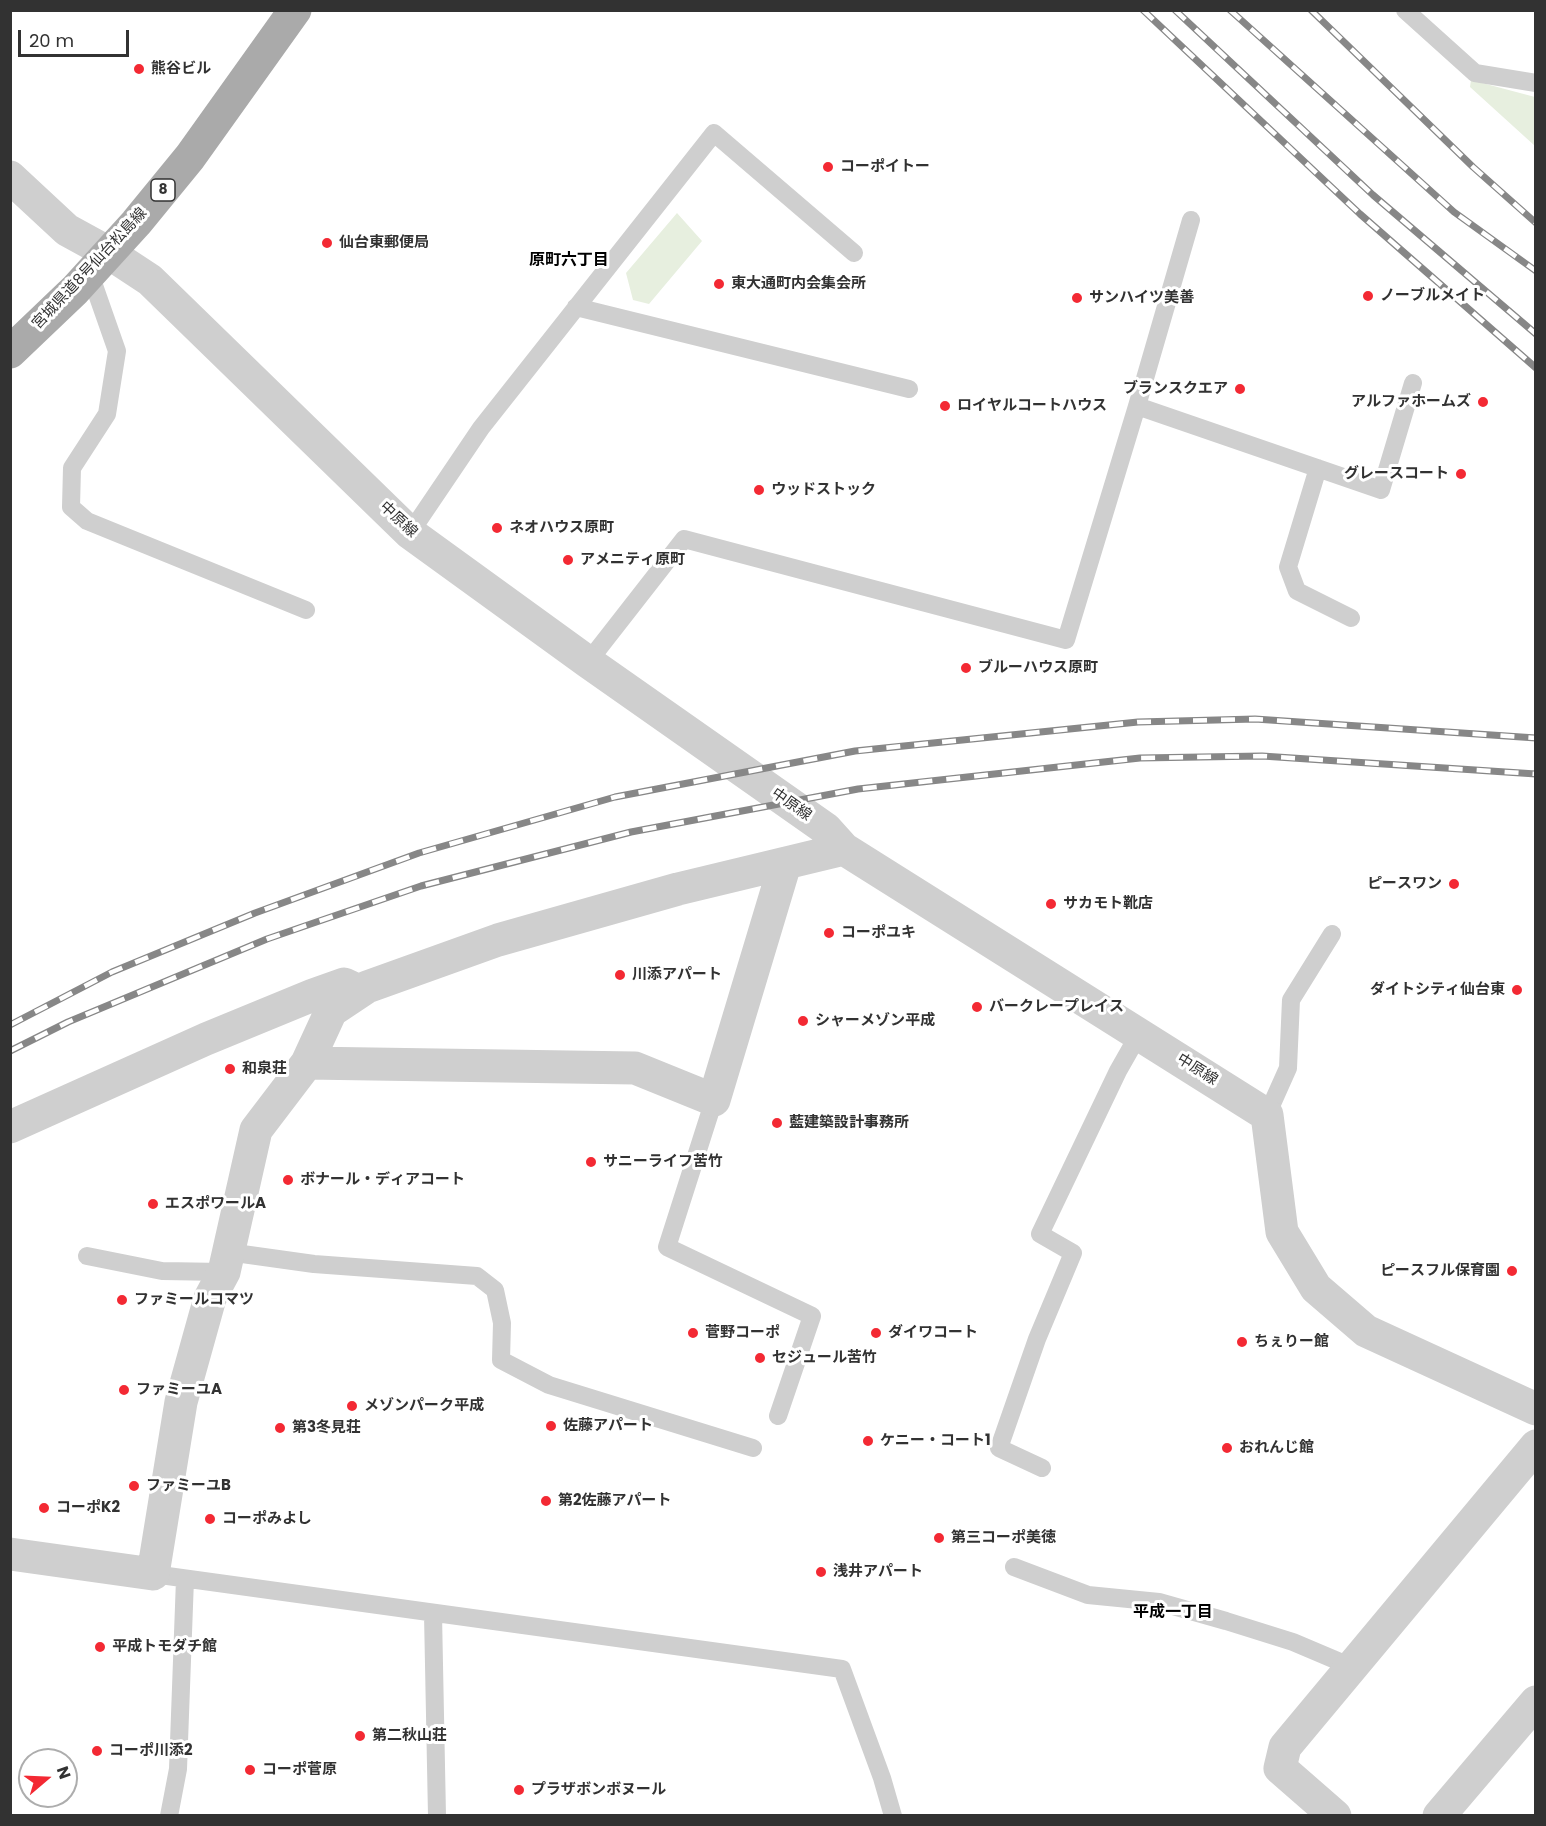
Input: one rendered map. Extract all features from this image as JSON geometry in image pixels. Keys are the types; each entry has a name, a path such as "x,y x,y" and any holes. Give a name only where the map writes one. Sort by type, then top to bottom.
{"main road":[{"name":"宮城県道8号仙台松島線","path":"10,352 136,223 190,157 295,10"}],"street":[{"name":"中原線","path":"10,177 99,263 150,280 410,533 588,662 826,829 844,849 1267,1114"},
{"path":"10,1554 153,1574 182,1402 210,1298 226,1262 256,1130 307,1063 331,1011 367,987 498,940 678,890 844,849"},
{"path":"307,1063 634,1068 714,1100 785,864"},
{"path":"10,1127 206,1039 313,995 344,984 359,992"},
{"path":"1267,1114 1282,1232 1316,1288 1366,1331 1536,1409"},
{"path":"1335,1815 1280,1768 1285,1747 1536,1446"},
{"path":"1439,1815 1536,1702"}],"lane":[{"path":"1405,10 1475,73 1536,83"},
{"path":"410,533 481,428 714,133 854,253"},
{"path":"588,662 684,539 1066,640 1191,220"},
{"path":"99,263 117,351 107,414 72,468 71,507 87,521 306,610"},
{"path":"576,307 909,389"},
{"path":"1137,406 1382,490 1413,383"},
{"path":"1318,468 1288,567 1297,591 1351,618"},
{"path":"1267,1114 1288,1068 1290,1000 1332,934"},
{"path":"1042,1468 999,1448 1036,1339 1073,1253 1040,1234 1118,1071 1139,1034"},
{"path":"714,1100 667,1246 812,1316 778,1416"},
{"path":"87,1257 162,1271 226,1262 314,1264 477,1276 495,1290 502,1323 501,1360 549,1385 753,1448"},
{"path":"1014,1566 1089,1594 1159,1602 1226,1621 1293,1642 1352,1667"},
{"path":"153,1574 842,1670 882,1778 893,1815"},
{"path":"169,1815 178,1769 185,1579"},
{"path":"433,1614 437,1815"}],"green space":[{"path":"1471,80 1535,97 1535,146 1470,87"},
{"path":"677,213 702,241 649,304 633,300 626,273"}],"railway":[{"path":"1143,10 1360,214 1536,368"},
{"path":"1175,10 1373,195 1536,334"},
{"path":"1230,10 1454,212 1536,271"},
{"path":"1311,10 1473,167 1536,223"},
{"path":"10,1025 112,972 255,913 419,853 615,797 855,751 1138,722 1255,719 1536,738"},
{"path":"10,1051 68,1022 267,939 421,886 631,832 858,789 1140,758 1262,756 1536,774"}],"place":[{"name":"熊谷ビル","path":"139,69"},
{"name":"コーポイトー","path":"828,167"},
{"name":"仙台東郵便局","path":"327,243"},
{"name":"東大通町内会集会所","path":"719,284"},
{"name":"ノーブルメイト","path":"1368,296"},
{"name":"サンハイツ美善","path":"1077,298"},
{"name":"ブランスクエア","path":"1240,389"},
{"name":"アルファホームズ","path":"1483,402"},
{"name":"ロイヤルコートハウス","path":"945,406"},
{"name":"グレースコート","path":"1461,474"},
{"name":"ウッドストック","path":"759,490"},
{"name":"ネオハウス原町","path":"497,528"},
{"name":"アメニティ原町","path":"568,560"},
{"name":"ブルーハウス原町","path":"966,668"},
{"name":"ピースワン","path":"1454,884"},
{"name":"サカモト靴店","path":"1051,904"},
{"name":"コーポユキ","path":"829,933"},
{"name":"川添アパート","path":"620,975"},
{"name":"ダイトシティ仙台東","path":"1517,990"},
{"name":"バークレープレイス","path":"977,1007"},
{"name":"シャーメゾン平成","path":"803,1021"},
{"name":"和泉荘","path":"230,1069"},
{"name":"藍建築設計事務所","path":"777,1123"},
{"name":"サニーライフ苦竹","path":"591,1162"},
{"name":"ボナール・ディアコート","path":"288,1180"},
{"name":"エスポワールA","path":"153,1204"},
{"name":"ピースフル保育園","path":"1512,1271"},
{"name":"ファミールコマツ","path":"122,1300"},
{"name":"菅野コーポ","path":"693,1333"},
{"name":"ダイワコート","path":"876,1333"},
{"name":"ちぇりー館","path":"1242,1342"},
{"name":"セジュール苦竹","path":"760,1358"},
{"name":"ファミーユA","path":"124,1390"},
{"name":"メゾンパーク平成","path":"352,1406"},
{"name":"佐藤アパート","path":"551,1426"},
{"name":"第3冬見荘","path":"280,1428"},
{"name":"ケニー・コート1","path":"868,1441"},
{"name":"おれんじ館","path":"1227,1448"},
{"name":"ファミーユB","path":"134,1486"},
{"name":"第2佐藤アパート","path":"546,1501"},
{"name":"コーポK2","path":"44,1508"},
{"name":"コーポみよし","path":"210,1519"},
{"name":"第三コーポ美徳","path":"939,1538"},
{"name":"浅井アパート","path":"821,1572"},
{"name":"平成トモダチ館","path":"100,1647"},
{"name":"第二秋山荘","path":"360,1736"},
{"name":"コーポ川添2","path":"97,1751"},
{"name":"コーポ菅原","path":"250,1770"},
{"name":"プラザボンボヌール","path":"519,1790"}],"district":[{"name":"原町六丁目","path":"569,261"},
{"name":"平成一丁目","path":"1173,1613"}]}
